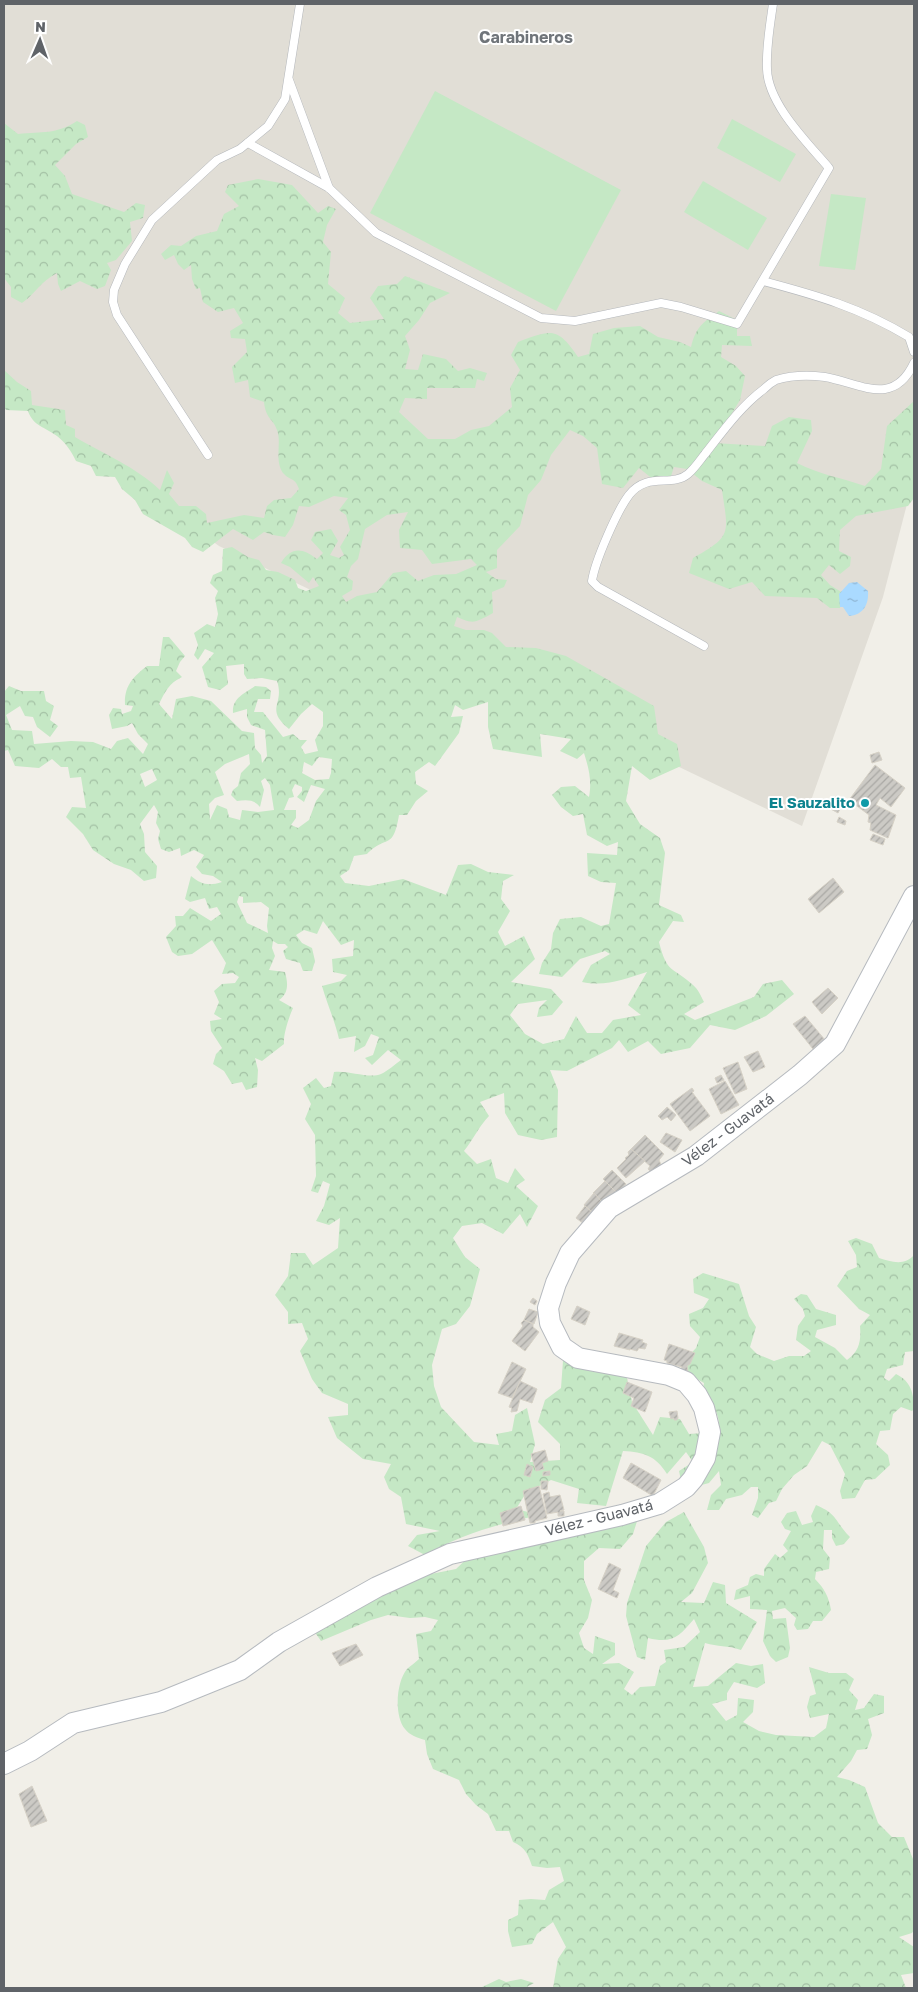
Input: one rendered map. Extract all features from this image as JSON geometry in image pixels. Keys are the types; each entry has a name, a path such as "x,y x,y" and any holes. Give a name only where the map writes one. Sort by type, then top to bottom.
{"street":[{"name":"Vélez - Guavatá","path":"4,1764 30,1751 73,1723 161,1702 240,1670 279,1642 377,1586 450,1554 631,1512 659,1504 686,1487 705,1458 710,1432 706,1414 697,1395 686,1382 669,1375 578,1358 562,1347 550,1323 548,1308 556,1283 570,1252 609,1208 696,1156 800,1075 835,1044 914,896"}],"lane":[{"path":"208,454 117,315 113,302 114,290 124,264 152,220 217,160 240,149 268,126 284,99 300,4"},
{"path":"248,143 330,188 376,233 541,318 575,321 662,303 737,324 829,168 788,120 776,99 767,70 773,4"},
{"path":"288,78 330,188"},
{"path":"763,280 834,300 886,322 910,337 914,352"},
{"path":"704,646 598,587 592,581 594,569 628,496 639,485 648,481 667,480 687,475 753,397 775,380 805,375 826,378 870,390 884,389 900,382 909,375 914,363"}],"shaded area":[{"path":"4,4 914,4 914,477 883,597 802,826 219,546 4,388"}],"green space":[{"path":"435,91 621,190 556,311 370,213"},
{"path":"732,119 796,154 780,182 717,148"},
{"path":"77,121 85,125 88,137 76,144 55,165 65,176 72,194 124,212 136,203 145,205 143,218 130,222 132,241 116,260 107,263 111,270 105,286 97,289 80,281 61,291 57,273 46,280 22,303 11,297 11,287 4,278 4,123 18,134 49,132 62,129"},
{"path":"258,179 292,185 318,213 328,206 336,209 327,225 323,242 331,252 328,284 345,298 338,313 350,323 384,319 370,298 378,286 397,284 405,276 450,293 430,303 405,336 410,350 405,369 418,370 423,354 446,359 458,371 470,368 487,373 484,381 477,379 475,388 427,388 427,399 405,398 399,412 428,439 455,439 471,430 489,426 512,407 510,388 520,370 511,355 518,342 538,335 553,333 564,340 578,357 589,354 593,334 614,328 640,326 658,337 680,342 691,347 700,326 719,311 737,320 737,336 750,336 752,346 722,345 721,357 736,366 745,376 740,400 714,443 765,446 772,426 789,417 811,420 812,431 797,463 865,486 881,469 887,426 914,401 914,498 908,506 856,516 840,530 839,551 851,557 850,566 840,574 829,565 821,575 830,585 843,593 840,608 830,608 817,598 765,596 752,582 729,589 689,573 693,558 715,544 725,532 726,516 722,490 702,481 687,469 674,467 670,479 654,480 639,468 623,488 602,484 597,448 583,436 570,430 551,455 541,480 528,495 520,526 497,550 497,568 486,572 496,579 507,580 504,587 492,592 493,613 483,619 471,622 457,617 454,626 466,630 484,630 492,633 506,647 536,648 566,656 654,706 658,734 677,744 681,766 650,780 632,766 626,801 640,824 660,838 665,853 659,905 681,915 684,922 673,921 659,942 668,965 695,987 704,1002 684,1014 695,1020 754,997 763,984 782,980 794,994 766,1016 735,1030 710,1025 690,1048 661,1054 648,1041 628,1052 619,1040 612,1048 567,1071 550,1070 558,1090 557,1137 541,1140 518,1135 505,1113 504,1093 480,1102 489,1116 464,1151 477,1164 491,1159 496,1178 508,1183 515,1168 525,1180 516,1186 538,1206 527,1227 520,1214 503,1234 482,1223 462,1226 453,1238 465,1257 480,1269 470,1306 456,1324 442,1329 432,1365 434,1386 441,1407 474,1442 499,1445 496,1434 512,1431 515,1415 527,1408 535,1444 530,1462 560,1460 560,1444 538,1422 545,1400 561,1388 564,1347 625,1369 632,1402 653,1435 660,1417 680,1419 689,1434 705,1433 719,1435 718,1417 711,1404 702,1395 704,1383 688,1374 683,1362 696,1348 700,1337 690,1326 689,1314 703,1308 709,1299 694,1293 693,1279 703,1273 739,1284 749,1316 756,1327 750,1347 757,1354 774,1361 789,1356 804,1356 811,1351 796,1340 798,1326 805,1316 803,1309 794,1299 801,1294 807,1295 816,1309 836,1315 836,1325 817,1330 815,1337 835,1348 847,1360 855,1353 860,1341 860,1326 870,1315 859,1309 837,1286 847,1271 857,1267 856,1255 848,1241 856,1238 872,1244 879,1258 893,1262 902,1262 914,1255 914,1351 905,1352 903,1365 887,1369 884,1378 889,1381 896,1374 905,1380 911,1388 914,1409 912,1411 901,1407 893,1414 890,1430 880,1431 876,1444 888,1455 890,1465 875,1479 865,1480 855,1498 842,1499 840,1491 845,1474 830,1445 822,1441 807,1466 794,1475 782,1489 776,1501 769,1503 758,1518 752,1515 758,1498 758,1487 751,1487 742,1495 726,1499 719,1510 707,1510 711,1495 721,1485 719,1471 709,1483 683,1490 679,1471 693,1462 686,1452 667,1474 649,1456 637,1452 623,1451 606,1506 577,1503 579,1489 551,1480 526,1493 516,1509 540,1515 481,1530 452,1541 425,1555 408,1546 417,1535 440,1531 406,1524 401,1497 389,1489 384,1477 391,1464 363,1459 337,1438 328,1417 348,1415 348,1404 322,1393 312,1379 300,1351 308,1339 302,1323 288,1324 288,1312 275,1295 288,1276 291,1253 305,1253 313,1265 338,1248 340,1218 329,1225 316,1221 324,1206 330,1184 323,1181 318,1193 311,1191 316,1176 315,1135 305,1119 311,1104 303,1088 316,1078 324,1088 331,1086 334,1072 371,1076 381,1074 401,1060 388,1050 372,1065 365,1058 373,1055 379,1037 371,1034 365,1046 354,1052 356,1036 339,1039 322,986 341,981 347,975 333,972 332,959 353,956 354,940 341,945 323,921 317,934 304,930 296,935 302,943 312,948 315,961 312,971 303,971 300,963 286,959 283,951 288,947 285,944 278,944 273,941 272,948 275,956 269,970 285,972 287,988 285,994 279,1000 293,1008 285,1031 284,1044 262,1061 255,1058 258,1070 257,1087 246,1090 242,1082 232,1084 224,1071 213,1064 216,1054 222,1048 211,1031 210,1021 222,1019 214,1014 219,1002 214,991 222,984 235,983 239,977 233,973 222,974 226,963 212,940 192,954 178,956 172,952 166,937 176,926 175,916 183,916 190,908 211,921 221,914 217,907 209,909 205,898 190,902 185,899 191,876 206,884 222,882 213,876 202,874 196,867 204,855 194,850 181,856 180,848 169,852 161,849 158,839 160,831 156,823 158,812 154,805 140,824 144,834 145,852 157,866 156,878 144,881 131,870 114,864 93,850 83,834 66,817 72,807 86,808 81,777 70,778 68,767 61,767 52,759 39,768 15,766 8,750 4,751 4,692 9,686 21,691 44,691 46,701 54,706 50,720 58,726 50,737 37,727 33,717 25,716 20,706 6,715 12,730 32,731 34,744 71,741 93,742 111,749 117,741 128,738 143,754 148,744 138,734 132,723 112,729 109,715 113,708 121,709 122,714 131,711 133,706 125,705 126,692 130,682 147,666 159,666 163,637 169,637 185,656 176,671 182,677 165,692 159,704 172,719 176,699 192,696 211,701 242,731 254,733 255,748 261,755 262,763 267,756 265,730 251,725 247,717 247,709 233,713 233,708 239,697 255,686 266,687 271,691 270,699 258,699 254,712 263,712 283,737 293,734 300,740 307,740 301,747 305,754 318,751 315,740 323,726 323,712 312,704 289,729 282,722 276,711 279,696 277,681 262,678 247,679 244,674 244,664 226,666 228,684 220,690 208,687 202,667 214,653 205,649 198,660 194,655 198,645 194,633 207,624 215,627 218,614 215,598 218,591 210,583 213,575 222,571 223,549 232,547 248,557 259,560 266,570 278,572 295,580 298,588 306,591 319,586 313,577 309,583 290,567 281,563 285,557 298,550 317,559 323,553 311,540 315,532 331,529 338,541 330,555 339,558 344,555 340,547 350,530 346,515 339,510 348,498 334,496 309,507 299,506 293,525 285,537 264,532 253,540 233,529 203,552 192,547 185,538 143,514 135,500 122,489 115,477 96,476 91,466 76,461 63,441 36,423 28,411 6,410 4,406 4,370 31,391 32,405 65,410 66,425 75,429 75,437 141,474 160,490 167,470 174,483 169,494 179,506 196,506 206,514 207,523 244,515 264,518 267,506 274,500 291,498 299,489 296,483 283,473 280,468 278,435 275,426 266,412 264,402 250,397 248,380 235,383 232,367 247,352 245,339 231,338 230,331 243,323 234,308 218,312 203,302 200,288 196,289 192,279 191,265 184,270 178,264 174,255 165,260 161,254 171,245 181,246 196,236 217,231 224,214 239,206 225,192 228,185","holes":["408,512 399,530 400,548 422,550 432,564 471,559 477,565 456,574 434,575 418,581 406,571 393,573 377,592 357,596 346,602 342,596 352,590 353,581 347,577 351,566 358,559 365,529 387,515","488,702 488,727 493,749 542,757 540,734 571,739 560,751 577,759 584,753 590,775 589,797 575,786 561,787 552,795 561,807 573,816 583,814 587,835 607,846 618,842 617,855 587,853 588,876 601,882 616,883 609,924 601,926 581,917 560,919 553,933 551,949 542,963 539,974 562,977 580,959 605,951 610,954 591,965 582,982 607,983 647,972 628,1005 641,1015 613,1020 602,1033 587,1033 576,1016 564,1039 543,1044 525,1034 510,1015 518,1004 547,1000 539,1008 537,1017 552,1015 563,1002 551,989 511,982 535,959 524,936 505,946 498,932 510,911 501,899 503,881 514,875 488,872 471,864 458,865 446,895 403,879 369,886 345,883 340,876 349,870 354,856 367,854 392,838 399,815 407,815 416,801 428,791 416,784 415,772 429,762 435,766 459,733 463,716 451,717 455,705 463,710","249,754 250,764 241,773 238,786 231,795 237,801 252,801 260,807 264,790 261,781 265,778 270,785 274,810 258,812 242,810 240,820 229,817 227,809 217,805 210,820 209,804 215,798 224,795 215,772 225,764","319,757 332,759 329,779 315,780 302,773 304,762 312,766","152,769 157,780 145,787 140,774","295,784 302,787 302,791 297,797 304,802 311,785 325,789 316,801 309,820 298,828 291,825 296,818 296,810 284,810 289,798 294,797 292,790","239,896 243,897 243,903 261,902 269,908 268,933 247,923 237,902"]},
{"path":"703,181 767,218 748,250 684,212"},
{"path":"831,194 866,198 855,270 819,266"},
{"path":"816,1505 832,1515 850,1537 844,1544 836,1546 832,1538 832,1530 824,1530 823,1549 830,1558 829,1569 816,1572 815,1579 826,1593 831,1610 822,1621 813,1621 808,1629 797,1630 794,1625 796,1618 785,1608 772,1611 773,1619 786,1618 790,1648 788,1657 776,1662 770,1656 763,1641 767,1610 750,1609 750,1596 734,1600 736,1590 748,1585 750,1577 756,1574 764,1576 764,1569 775,1554 780,1558 788,1551 783,1545 791,1531 785,1529 781,1522 787,1513 796,1511 802,1525 813,1522 811,1516"},
{"path":"684,1512 704,1547 708,1563 692,1593 681,1602 704,1603 713,1582 725,1585 726,1603 757,1622 741,1650 705,1643 693,1687 708,1686 736,1663 751,1666 763,1664 765,1683 757,1688 734,1682 727,1693 727,1700 712,1704 726,1721 737,1715 738,1698 754,1700 753,1712 743,1722 759,1731 776,1735 814,1737 826,1728 829,1714 810,1718 807,1707 810,1696 816,1694 809,1667 829,1673 846,1673 854,1679 849,1690 858,1700 855,1710 864,1708 874,1694 884,1696 884,1713 868,1719 872,1735 867,1749 857,1750 851,1761 837,1777 865,1787 878,1823 892,1837 904,1837 913,1859 914,1930 912,1933 899,1937 914,1947 914,1973 901,1975 906,1988 553,1988 558,1959 566,1947 553,1922 537,1934 532,1944 512,1947 508,1931 508,1920 518,1915 519,1900 545,1900 549,1890 564,1881 560,1867 532,1866 526,1851 513,1842 509,1831 496,1831 488,1814 466,1794 459,1780 433,1769 427,1754 425,1740 414,1736 401,1723 398,1708 400,1682 407,1669 419,1659 416,1634 431,1631 438,1620 425,1617 410,1618 388,1615 321,1641 307,1621 421,1576 456,1569 475,1551 565,1534 587,1534 606,1519 639,1515 633,1534 620,1549 599,1548 584,1561 584,1580 592,1600 588,1618 579,1633 584,1648 593,1654 595,1636 615,1643 615,1655 602,1664 619,1663 634,1672 624,1689 632,1695 640,1687 655,1686 660,1666 666,1662 664,1650 684,1647 700,1632 694,1619 674,1638 656,1640 648,1638 645,1660 637,1657 626,1616 627,1603 646,1546 666,1522"},
{"path":"499,1979 506,1982 521,1979 534,1983 525,1988 480,1988"}],"water":[{"path":"857,582 868,591 867,601 864,608 858,614 849,616 843,607 840,607 839,594 849,583"}],"building":[{"path":"879,752 882,760 872,763 870,755"},
{"name":"El Sauzalito","path":"875,765 905,788 891,807 880,798 876,805 896,815 888,838 870,830 869,815 849,800"},
{"path":"836,796 844,801 838,813 829,808"},
{"path":"839,817 846,821 845,825 837,822"},
{"path":"873,834 885,839 883,845 870,840"},
{"path":"833,878 844,892 819,913 808,899"},
{"path":"828,988 838,998 822,1014 812,1002"},
{"path":"805,1016 825,1040 813,1049 793,1024"},
{"path":"758,1051 765,1067 753,1072 744,1057"},
{"path":"738,1062 747,1089 735,1094 723,1068"},
{"path":"721,1075 724,1080 717,1083 715,1078"},
{"path":"725,1081 739,1105 721,1114 709,1089"},
{"path":"692,1088 694,1091 692,1092 710,1116 690,1131 670,1104"},
{"path":"667,1107 676,1115 671,1121 667,1117 662,1120 658,1116"},
{"path":"666,1133 682,1140 675,1152 660,1142"},
{"path":"645,1135 664,1154 659,1160 662,1167 652,1173 648,1169 650,1166 631,1149"},
{"path":"631,1149 645,1161 626,1178 617,1168 629,1155 628,1152"},
{"path":"612,1170 626,1184 617,1193 603,1179"},
{"path":"605,1181 617,1193 604,1204 593,1193"},
{"path":"594,1193 603,1203 594,1214 584,1205"},
{"path":"585,1206 593,1213 584,1224 576,1218"},
{"path":"533,1298 537,1301 535,1305 530,1302"},
{"path":"577,1306 590,1312 585,1325 571,1319"},
{"path":"529,1309 538,1312 534,1324 524,1320"},
{"path":"524,1320 533,1324 533,1327 539,1332 525,1351 512,1341 523,1326 521,1323"},
{"path":"619,1333 643,1340 642,1342 647,1344 645,1349 639,1348 637,1351 614,1346"},
{"path":"669,1344 695,1353 690,1364 687,1366 688,1372 681,1369 682,1367 667,1363 664,1360"},
{"path":"512,1362 526,1369 512,1398 498,1393"},
{"path":"520,1381 537,1389 532,1403 520,1399 517,1411 511,1412 512,1408 509,1407"},
{"path":"627,1382 652,1392 645,1412 631,1406 634,1398 623,1393"},
{"path":"677,1411 677,1420 671,1419 669,1412"},
{"path":"545,1450 548,1461 542,1463 544,1469 536,1471 531,1454"},
{"path":"631,1463 661,1480 653,1496 623,1478"},
{"path":"527,1464 533,1467 530,1477 524,1475"},
{"path":"550,1471 550,1475 543,1476 543,1472"},
{"path":"541,1481 548,1481 547,1490 541,1489"},
{"path":"539,1486 547,1518 530,1523 523,1491"},
{"path":"549,1492 550,1497 560,1495 564,1510 560,1511 564,1511 564,1516 558,1516 558,1512 547,1514 543,1494"},
{"path":"521,1506 525,1520 503,1526 500,1513"},
{"path":"609,1563 621,1569 613,1590 619,1593 617,1598 598,1589"},
{"path":"356,1644 363,1655 340,1666 332,1653"},
{"path":"32,1786 47,1821 31,1827 19,1794"}],"place":[{"name":"El Sauzalito","path":"865,803"}],"district":[{"name":"Carabineros","path":"526,37"}]}
